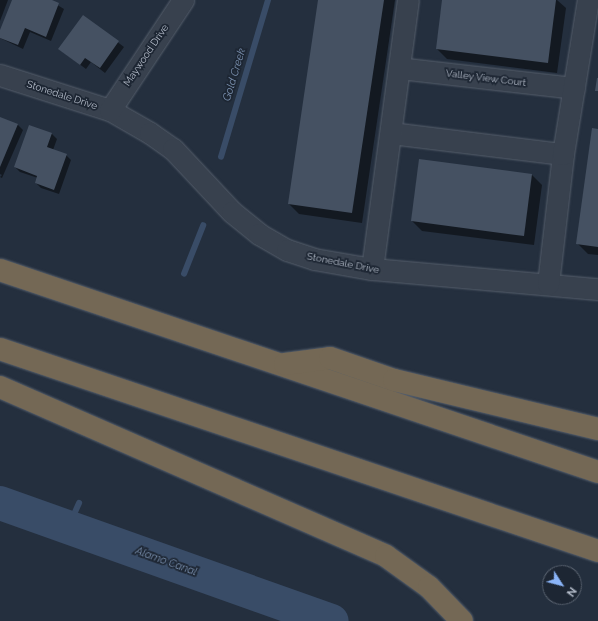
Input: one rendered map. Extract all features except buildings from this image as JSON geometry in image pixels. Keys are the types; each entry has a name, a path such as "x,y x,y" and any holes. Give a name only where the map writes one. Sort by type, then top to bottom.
{"highway":[{"path":"0,270 598,472"},
{"path":"0,349 598,551"},
{"path":"279,364 330,358 394,380 598,428"},
{"path":"0,387 386,556 429,587 462,621"}],"street":[{"name":"Maywood Drive","path":"110,110 183,0"},
{"path":"372,270 408,0"},
{"path":"548,284 562,154 588,0"},
{"name":"Valley View Court","path":"399,68 574,88"},
{"name":"Stonedale Drive","path":"0,75 110,110 173,149 232,212 259,234 287,250 314,259 372,270 598,289"},
{"path":"391,133 562,154"}],"waterway":[{"name":"Gold Creek","path":"221,157 268,0"},
{"name":"Gold Creek","path":"184,274 203,226"},
{"name":"Alamo Canal","path":"0,503 332,621"},
{"name":"Gold Creek","path":"68,528 79,503"}]}
